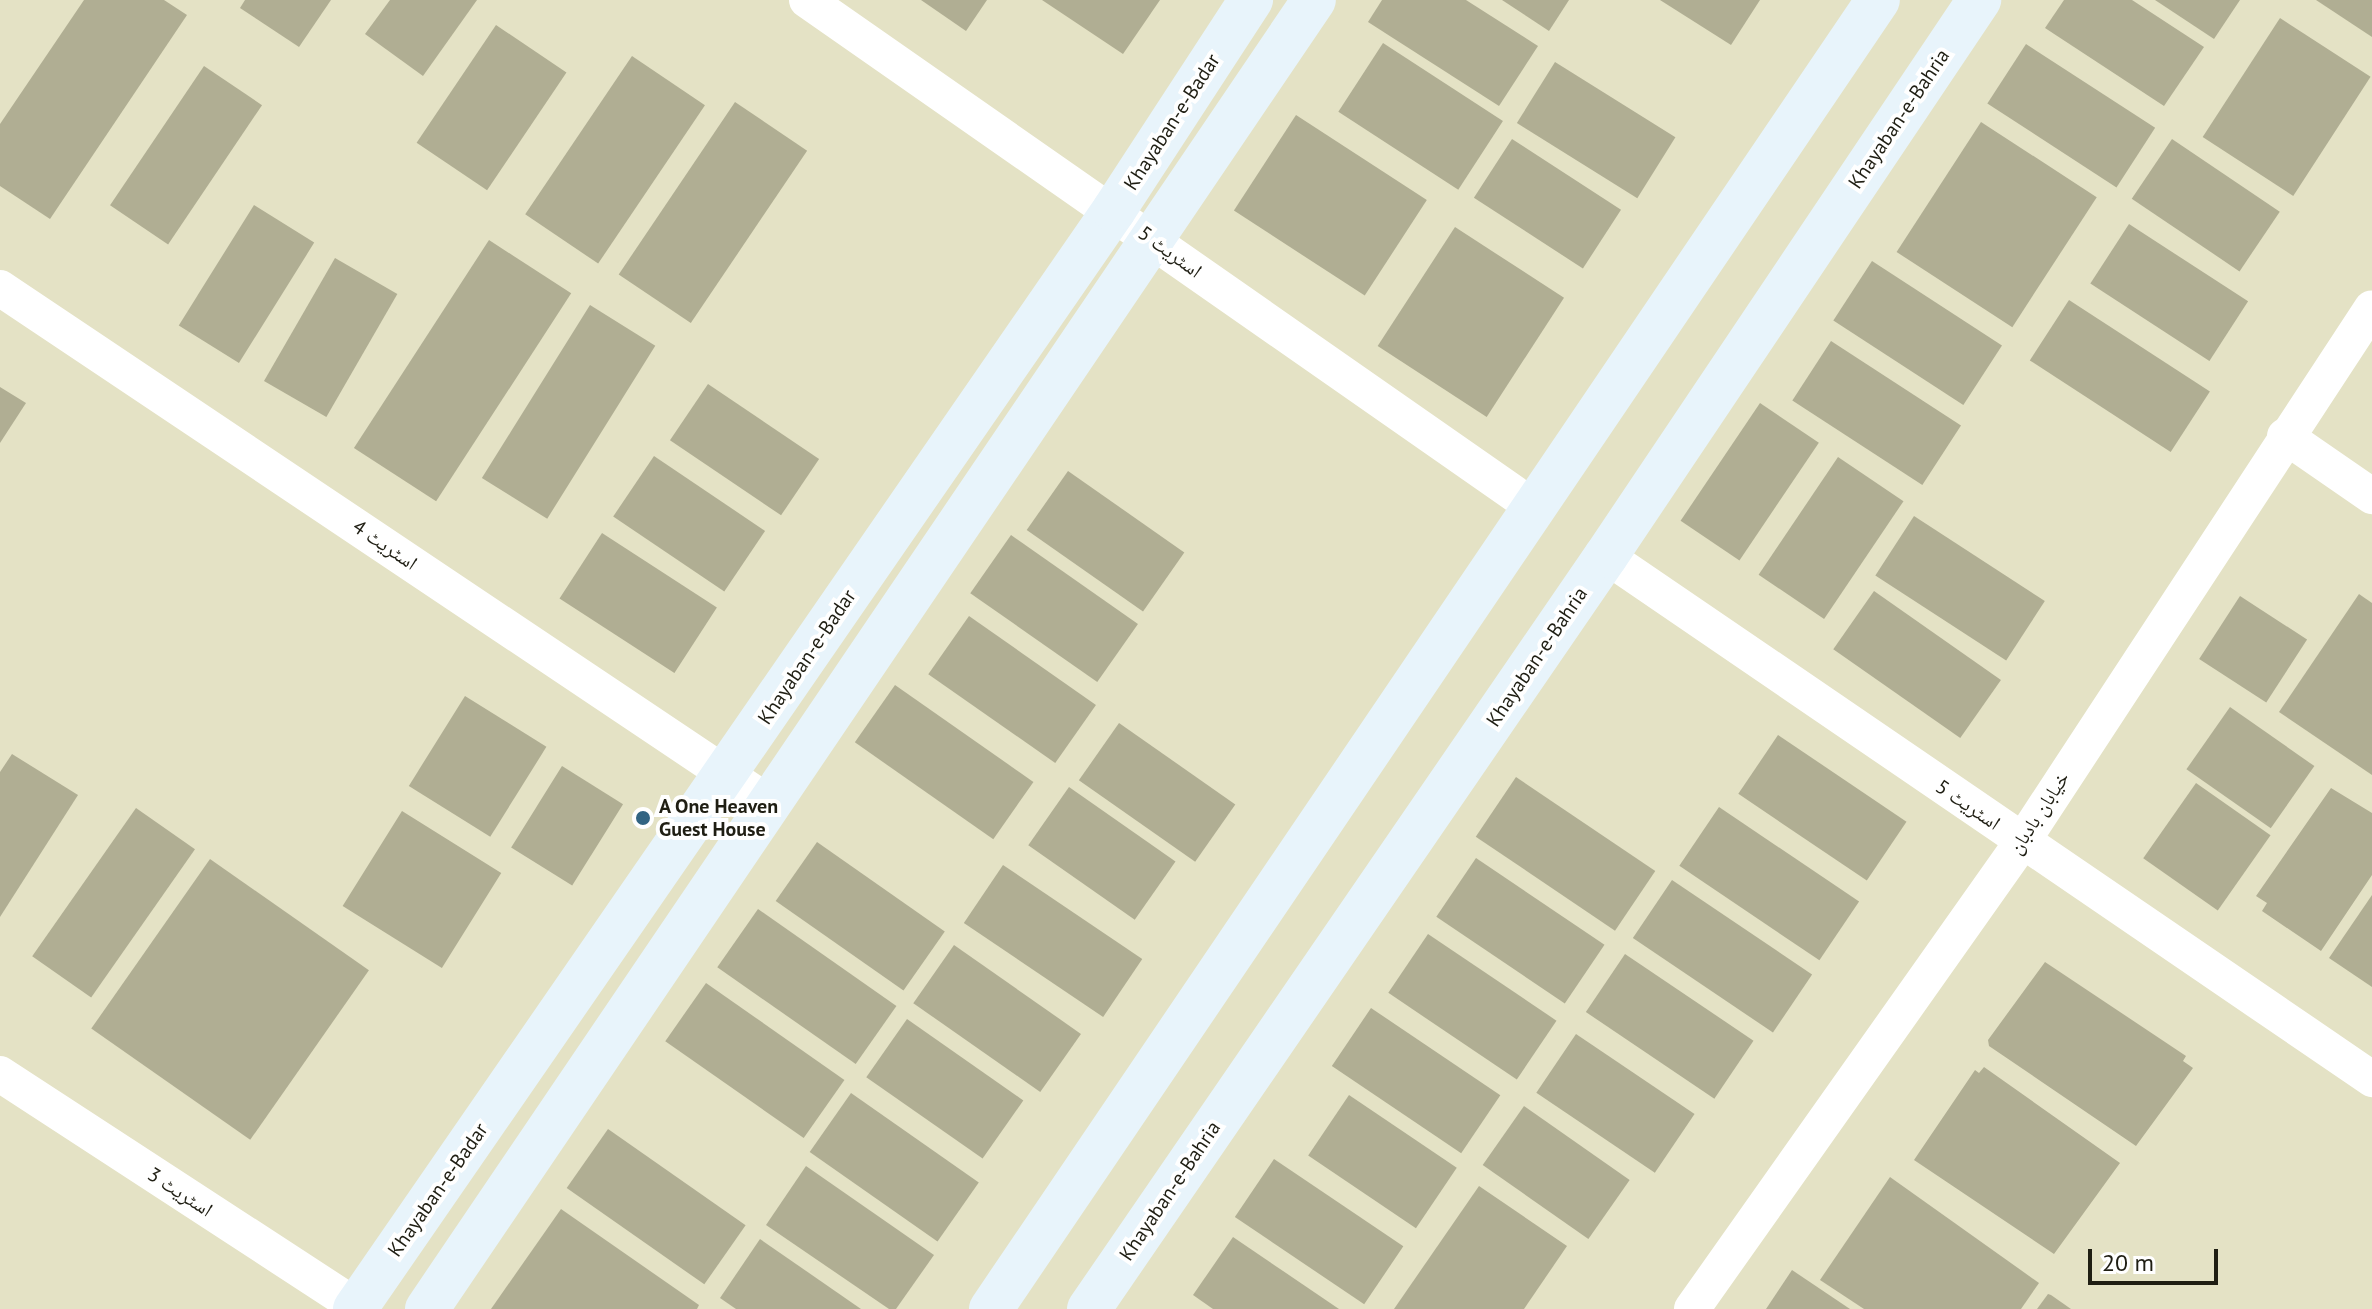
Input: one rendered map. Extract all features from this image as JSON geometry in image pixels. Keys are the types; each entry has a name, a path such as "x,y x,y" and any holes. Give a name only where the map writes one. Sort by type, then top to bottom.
{"main road":[{"name":"Khayaban-e-Badar","path":"357,1308 1114,210 1251,0"},
{"path":"427,1309 1314,0"},
{"path":"991,1309 1532,506 1878,0"},
{"name":"Khayaban-e-Bahria","path":"1089,1309 1606,556 1964,5"}],"street":[{"name":"اسٹریٹ 5","path":"807,0 1114,210 1152,240 1532,506"},
{"name":"اسٹریٹ 4","path":"0,288 769,803"},
{"name":"خیابان بادبان","path":"1692,1309 2022,842 2285,436 2372,308"},
{"path":"2285,436 2372,496"},
{"name":"اسٹریٹ 5","path":"1606,556 2372,1079"},
{"name":"اسٹریٹ 3","path":"0,1074 357,1308"}],"building":[{"path":"84,0 164,0 187,15 50,219 0,186 0,124"},
{"path":"245,0 331,0 299,47 240,8"},
{"path":"390,0 477,0 423,76 365,34"},
{"path":"921,0 987,0 966,31"},
{"path":"1042,0 1160,0 1123,54"},
{"path":"1382,0 1466,0 1538,46 1499,106 1368,22"},
{"path":"1502,0 1569,0 1549,31"},
{"path":"1660,0 1760,0 1731,45"},
{"path":"2064,0 2132,0 2204,47 2164,106 2045,28"},
{"path":"2155,0 2240,0 2214,39"},
{"path":"2316,0 2372,0 2372,37"},
{"path":"2280,18 2371,77 2293,196 2203,137"},
{"path":"496,25 566,73 487,190 417,143"},
{"path":"1383,43 1503,121 1458,190 1338,112"},
{"path":"2026,44 2155,128 2116,187 1987,104"},
{"path":"632,56 705,105 598,264 525,214"},
{"path":"1555,62 1675,137 1637,198 1517,123"},
{"path":"204,66 262,105 168,244 110,205"},
{"path":"735,102 807,151 691,323 619,274"},
{"path":"1296,115 1427,200 1365,296 1234,211"},
{"path":"1981,122 2097,197 2012,327 1897,252"},
{"path":"1512,139 1621,210 1583,269 1474,198"},
{"path":"2172,139 2280,212 2240,271 2132,199"},
{"path":"254,205 314,243 239,363 179,325"},
{"path":"2129,224 2248,301 2209,361 2090,284"},
{"path":"1455,227 1564,298 1487,417 1378,346"},
{"path":"489,240 571,293 436,501 354,448"},
{"path":"335,258 397,294 326,417 264,381"},
{"path":"1872,261 2002,345 1963,405 1833,321"},
{"path":"2069,300 2210,391 2171,452 2030,360"},
{"path":"590,305 655,346 547,519 482,478"},
{"path":"1831,341 1961,425 1922,485 1792,401"},
{"path":"708,384 819,459 781,515 670,440"},
{"path":"0,387 26,403 0,443"},
{"path":"1760,403 1819,443 1739,560 1681,521"},
{"path":"654,456 765,531 724,591 613,517"},
{"path":"1838,457 1903,501 1824,619 1759,575"},
{"path":"1068,471 1184,552 1143,611 1027,530"},
{"path":"1914,516 2045,601 2006,661 1875,576"},
{"path":"602,533 717,608 674,673 560,598"},
{"path":"1011,535 1138,624 1097,682 970,593"},
{"path":"1874,591 2001,680 1960,738 1833,649"},
{"path":"2359,594 2372,603 2372,775 2279,712"},
{"path":"2240,596 2307,640 2266,702 2199,659"},
{"path":"969,616 1096,705 1055,763 928,674"},
{"path":"895,685 1033,782 993,839 855,742"},
{"path":"465,696 546,747 490,837 409,786"},
{"path":"2230,707 2314,766 2271,828 2186,769"},
{"path":"1119,723 1235,804 1195,862 1079,780"},
{"path":"1778,735 1907,822 1867,881 1738,794"},
{"path":"12,754 78,795 0,917 0,772"},
{"path":"562,766 623,804 572,886 511,847"},
{"path":"1516,777 1655,871 1615,931 1476,837"},
{"path":"2196,783 2271,835 2218,911 2143,858"},
{"path":"1069,787 1175,862 1135,920 1028,845"},
{"path":"2331,788 2372,813 2372,875 2321,951 2262,911 2267,903 2256,896"},
{"path":"1719,807 1859,902 1819,960 1679,866"},
{"path":"136,808 195,849 91,998 32,956"},
{"path":"402,811 501,873 442,968 343,906"},
{"path":"817,842 945,931 903,990 776,901"},
{"path":"1476,858 1605,945 1565,1004 1436,917"},
{"path":"210,859 369,970 250,1140 91,1029"},
{"path":"1003,865 1142,959 1103,1017 964,923"},
{"path":"1672,880 1812,975 1773,1033 1633,938"},
{"path":"2372,895 2372,987 2329,958"},
{"path":"758,909 896,1006 856,1064 717,967"},
{"path":"1428,934 1557,1021 1517,1080 1388,993"},
{"path":"954,945 1081,1034 1040,1092 913,1003"},
{"path":"1625,954 1754,1041 1714,1099 1586,1012"},
{"path":"2045,962 2186,1056 2183,1061 2193,1068 2136,1146 1989,1046 1988,1040"},
{"path":"706,983 844,1080 804,1138 665,1041"},
{"path":"1371,1008 1500,1095 1461,1153 1332,1066"},
{"path":"907,1019 1023,1100 983,1159 866,1077"},
{"path":"1576,1034 1695,1114 1655,1173 1536,1093"},
{"path":"1984,1067 2120,1163 2054,1254 1914,1160 1975,1070 1979,1073"},
{"path":"851,1093 979,1182 937,1241 810,1152"},
{"path":"1349,1095 1457,1168 1416,1228 1308,1156"},
{"path":"1524,1106 1630,1180 1588,1239 1483,1165"},
{"path":"608,1129 746,1225 704,1284 567,1188"},
{"path":"1274,1159 1403,1246 1364,1304 1235,1217"},
{"path":"806,1166 934,1255 896,1309 889,1309 766,1225"},
{"path":"1890,1177 2039,1283 2021,1309 1864,1309 1820,1280"},
{"path":"1479,1186 1567,1246 1524,1309 1394,1309"},
{"path":"561,1209 699,1305 697,1309 491,1309"},
{"path":"1233,1237 1339,1309 1213,1309 1193,1295"},
{"path":"760,1239 861,1309 736,1309 720,1298"},
{"path":"1792,1270 1850,1309 1766,1309"},
{"path":"2048,1294 2051,1295 2071,1309 2037,1309"}],"place":[{"name":"A One Heaven Guest House","path":"643,818"}]}
